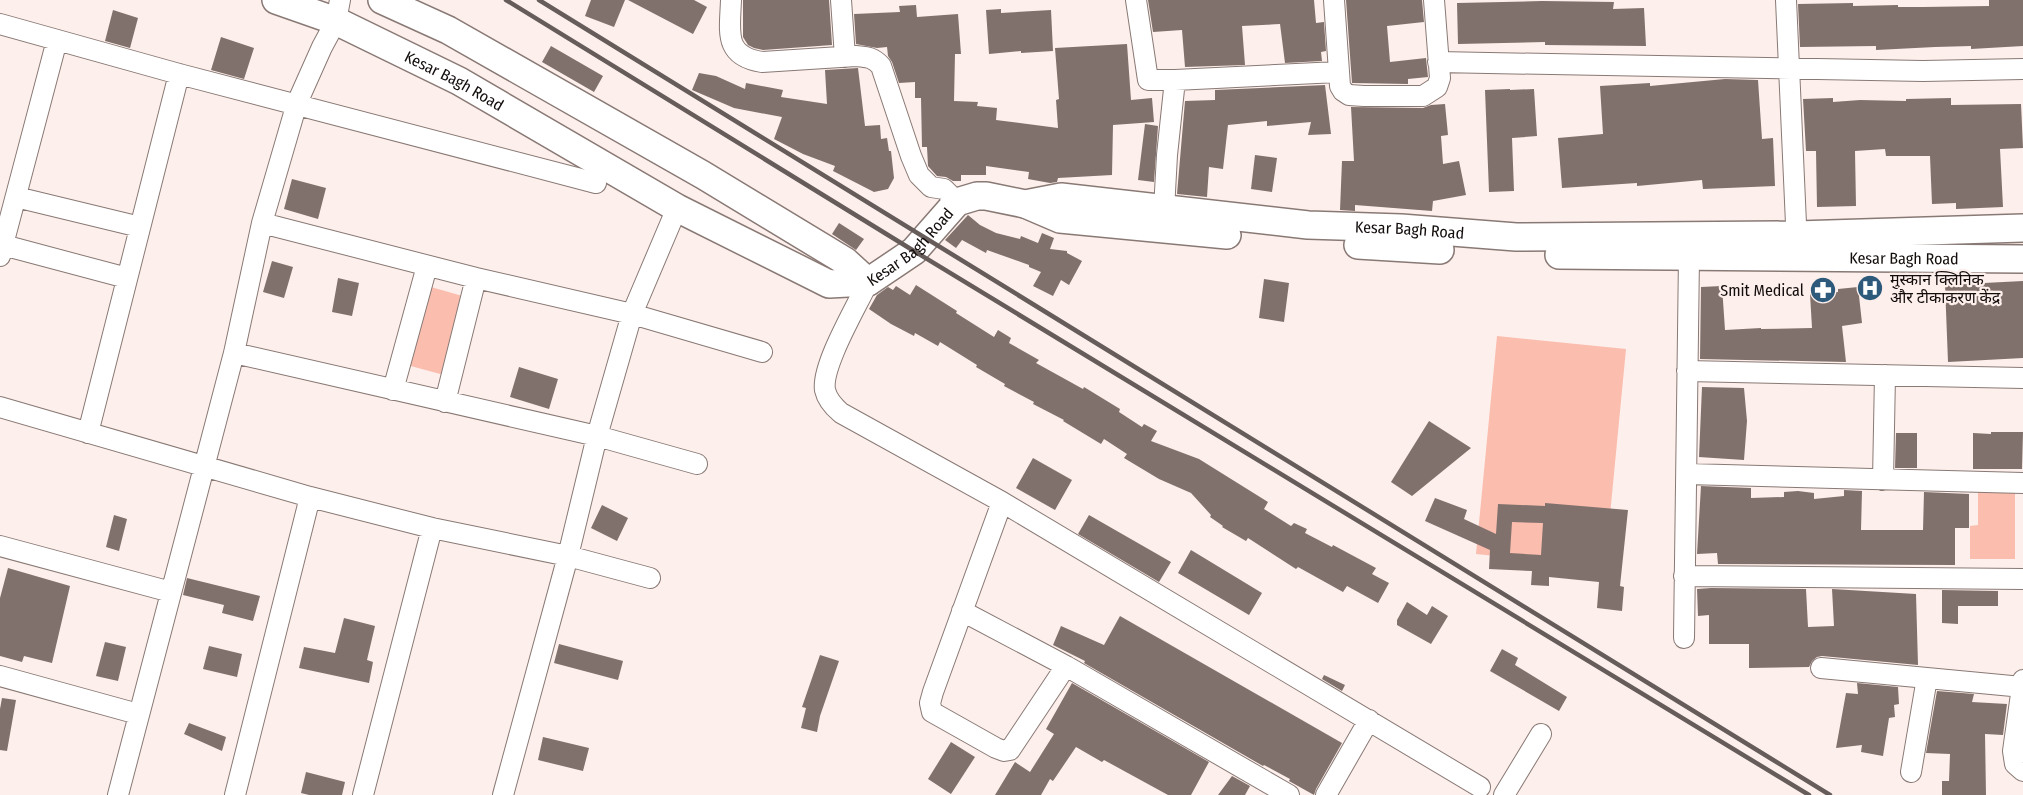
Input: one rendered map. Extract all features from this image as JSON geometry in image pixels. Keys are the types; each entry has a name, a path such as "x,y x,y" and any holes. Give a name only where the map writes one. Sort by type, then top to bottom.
{"main road":[{"name":"Kesar Bagh Road","path":"276,0 338,10 677,208 829,284 868,282 914,251 957,202 977,196 1025,204 1061,197 1308,225 1749,246"},
{"path":"382,0 448,30 673,158 845,261 868,282"},
{"path":"1025,204 1060,219 1267,239 1515,254 1689,256 1749,246 1797,246"},
{"name":"Kesar Bagh Road","path":"1797,246 2023,228"},
{"name":"Kesar Bagh Road","path":"1797,246 2023,259"}],"street":[{"path":"731,0 730,32 733,45 738,53 747,59 762,62 869,57 876,60 881,66 910,156 919,175 931,187 944,189 957,202"},
{"path":"841,0 845,57"},
{"path":"1136,0 1148,80 1338,72"},
{"path":"1334,0 1340,86 1343,92 1349,95 1364,96 1424,96 1437,87 1440,78 1434,0"},
{"path":"1786,0 1797,246"},
{"path":"118,795 234,353 262,223 297,103 338,10"},
{"path":"0,24 179,74 596,183"},
{"path":"57,40 2,250 128,278"},
{"path":"1438,62 1923,71 2023,69"},
{"path":"88,433 179,74"},
{"path":"1164,210 1174,80"},
{"path":"16,197 140,227"},
{"path":"503,795 568,556 597,436 632,314 677,208"},
{"path":"262,223 427,266 632,314 762,352"},
{"path":"1684,638 1688,474 1689,256"},
{"path":"393,390 427,266"},
{"path":"445,402 476,278"},
{"path":"868,282 830,361 825,378 825,392 832,405 841,413 1002,502 1480,787"},
{"path":"234,353 597,436 697,464"},
{"path":"1687,371 2023,378"},
{"path":"1882,480 1885,375"},
{"path":"0,406 310,497 432,528 568,556 650,578"},
{"path":"1688,474 2023,483"},
{"path":"235,795 310,497"},
{"path":"1002,502 930,703 932,712 996,748 1004,751 1010,750 1066,666"},
{"path":"363,795 432,528"},
{"path":"0,546 171,592"},
{"path":"1684,576 2023,579"},
{"path":"962,612 1066,666 1289,795"},
{"path":"1821,668 2023,685 2013,752 2015,764 2023,771"},
{"path":"0,676 138,714"},
{"path":"1911,772 1927,678"},
{"path":"1326,795 1369,720"},
{"path":"1504,795 1541,734"}],"shaded area":[{"path":"431,287 466,297 444,375 407,365"},
{"path":"1497,336 1626,349 1605,567 1476,554"},
{"path":"1978,483 2015,483 2015,559 1970,559 1970,526 1978,525"}],"building":[{"path":"591,0 625,0 614,27 585,16"},
{"path":"628,0 694,0 707,7 693,34"},
{"path":"743,0 829,0 832,45 763,50 748,45 743,37"},
{"path":"1148,0 1314,0 1316,23 1324,22 1326,51 1321,52 1322,61 1285,63 1280,24 1242,26 1245,65 1185,67 1182,30 1153,32"},
{"path":"1346,0 1422,0 1424,22 1387,26 1390,62 1426,58 1428,77 1408,79 1408,84 1352,83"},
{"path":"1989,0 2023,0 2023,46 1876,50 1876,46 1800,47 1798,4 1853,3 1853,6 1898,5 1898,7 1989,6"},
{"path":"1614,2 1613,9 1644,8 1646,46 1545,45 1545,42 1458,44 1457,3"},
{"path":"916,5 917,17 958,14 961,54 955,54 954,101 978,102 977,106 997,108 996,120 1058,128 1056,100 1059,99 1055,48 1127,44 1131,100 1152,98 1154,122 1113,125 1112,175 1058,178 1057,182 1050,183 1028,179 1029,172 986,166 986,175 961,175 961,181 937,176 928,166 927,147 922,147 921,98 915,98 915,82 899,83 888,56 887,47 877,48 856,44 854,14 900,12 899,6"},
{"path":"1001,9 1001,13 1051,10 1053,51 989,54 986,10"},
{"path":"113,10 138,18 130,48 105,41"},
{"path":"221,37 254,48 244,79 211,70"},
{"path":"551,46 603,76 594,92 542,62"},
{"path":"858,68 865,126 880,125 881,139 887,138 889,151 891,151 894,178 888,189 874,192 833,171 835,166 803,154 774,139 782,117 734,108 692,90 699,73 716,76 745,89 746,83 783,90 781,97 827,104 825,70"},
{"path":"1725,79 1758,80 1762,139 1773,138 1775,186 1703,189 1702,180 1637,186 1637,183 1562,188 1558,138 1603,134 1600,86 1650,83 1650,86"},
{"path":"1325,85 1331,134 1308,135 1311,122 1267,126 1267,121 1228,125 1223,169 1209,167 1207,197 1177,194 1185,101 1215,100 1215,90"},
{"path":"1534,89 1537,136 1512,138 1514,191 1489,192 1485,90"},
{"path":"1833,98 1833,102 1951,98 1951,105 2021,104 2023,148 2000,149 2003,207 1956,209 1956,203 1932,204 1930,156 1886,156 1885,149 1855,151 1856,206 1817,207 1816,151 1806,151 1803,99"},
{"path":"1445,104 1448,135 1441,136 1443,164 1459,161 1466,195 1433,201 1432,211 1355,205 1355,211 1340,210 1342,161 1354,161 1351,107 1423,108"},
{"path":"1145,124 1158,126 1154,182 1138,180"},
{"path":"1255,155 1277,158 1272,192 1251,189"},
{"path":"292,179 326,188 318,219 284,209"},
{"path":"968,215 980,225 996,233 1020,239 1021,236 1038,243 1042,233 1054,238 1050,249 1067,251 1082,261 1069,285 1061,280 1053,296 1033,286 1041,272 1029,265 987,250 986,253 962,240 956,248 945,240"},
{"path":"839,223 864,239 856,250 832,234"},
{"path":"272,261 293,267 284,298 263,292"},
{"path":"338,278 359,283 352,316 332,312"},
{"path":"1264,279 1289,283 1284,322 1259,318"},
{"path":"2023,281 2023,358 1948,362 1945,285"},
{"path":"916,285 994,337 998,330 1011,338 1009,343 1039,360 1036,363 1083,389 1084,387 1120,409 1119,412 1142,427 1144,424 1157,431 1151,441 1199,459 1268,502 1264,509 1291,526 1294,523 1307,529 1305,533 1376,568 1372,574 1389,583 1378,603 1347,586 1343,592 1298,567 1296,569 1248,538 1246,541 1210,517 1211,515 1191,493 1159,479 1124,458 1127,454 1104,439 1101,444 1004,386 1005,384 940,342 938,346 915,333 914,336 869,309 877,295 888,287 893,290 896,286 910,295"},
{"path":"1722,286 1725,330 1812,328 1810,294 1838,292 1838,289 1858,287 1862,323 1842,326 1846,362 1700,359 1701,287"},
{"path":"519,367 558,379 549,409 510,397"},
{"path":"1702,387 1744,388 1747,421 1744,460 1699,457"},
{"path":"1429,421 1471,448 1412,496 1391,482"},
{"path":"1991,432 2023,432 2022,469 1973,469 1973,433 1991,434"},
{"path":"1896,433 1917,433 1917,468 1895,468"},
{"path":"1033,458 1072,480 1055,510 1016,488"},
{"path":"1701,486 1751,488 1751,498 1784,497 1784,492 1798,491 1814,493 1814,499 1844,496 1844,490 1862,491 1861,530 1923,530 1924,492 1969,494 1969,528 1955,528 1955,565 1718,564 1717,553 1697,554"},
{"path":"1435,498 1467,510 1464,519 1496,534 1498,504 1545,506 1545,503 1628,510 1620,586 1624,587 1622,611 1597,608 1599,582 1549,577 1549,586 1531,585 1532,571 1489,569 1490,550 1425,521","holes":["1512,522 1543,523 1541,555 1510,553"]},
{"path":"602,505 628,518 617,541 591,528"},
{"path":"114,515 127,519 119,551 106,547"},
{"path":"1089,515 1171,562 1159,582 1078,534"},
{"path":"1191,550 1262,593 1249,615 1178,573"},
{"path":"8,568 70,586 52,663 24,656 22,662 0,656 0,598"},
{"path":"187,578 260,596 253,621 222,613 224,605 183,595"},
{"path":"1697,589 1806,589 1808,627 1834,626 1832,589 1916,594 1918,665 1822,656 1812,661 1809,667 1749,668 1749,644 1709,644 1709,615 1698,616"},
{"path":"1942,590 1998,591 1998,606 1958,606 1958,624 1942,623"},
{"path":"1407,602 1427,615 1432,606 1448,616 1431,644 1397,625 1397,620"},
{"path":"1120,616 1342,743 1314,795 1289,781 1290,779 1263,766 1084,663 1085,661 1053,645 1061,626 1104,645"},
{"path":"344,618 375,626 367,660 373,662 369,683 299,668 304,647 335,653"},
{"path":"105,642 126,647 118,681 96,676"},
{"path":"559,644 623,661 618,680 554,663"},
{"path":"209,646 242,654 237,677 203,669"},
{"path":"1502,649 1518,658 1515,665 1567,697 1559,711 1490,671"},
{"path":"820,655 839,661 820,716 817,732 801,728 806,708 802,707"},
{"path":"1324,675 1345,685 1342,691 1322,679"},
{"path":"1072,683 1209,762 1191,795 1168,795 1076,747 1053,781 1050,779 1041,795 995,795 1015,762 1030,772 1054,734 1046,729"},
{"path":"1857,683 1898,687 1899,704 1894,705 1895,717 1889,718 1883,756 1861,752 1862,745 1836,748 1846,693 1858,694"},
{"path":"1937,691 1974,694 1972,702 2007,704 2003,735 1985,734 1986,795 1942,795 1942,781 1949,781 1950,754 1926,753"},
{"path":"2,698 16,700 7,751 0,750"},
{"path":"189,723 226,737 222,751 184,734"},
{"path":"543,737 589,748 583,771 538,760"},
{"path":"951,742 975,757 951,794 928,779"},
{"path":"306,772 345,782 342,795 301,793"},
{"path":"1232,776 1250,786 1245,795 1218,795"}],"railway":[{"path":"506,0 1809,795"},
{"path":"539,0 1830,795"}],"place":[{"name":"मुस्कान क्लिनिक और टीकाकरण केंद्र","path":"1870,288"},
{"name":"Smit Medical","path":"1823,290"}]}
